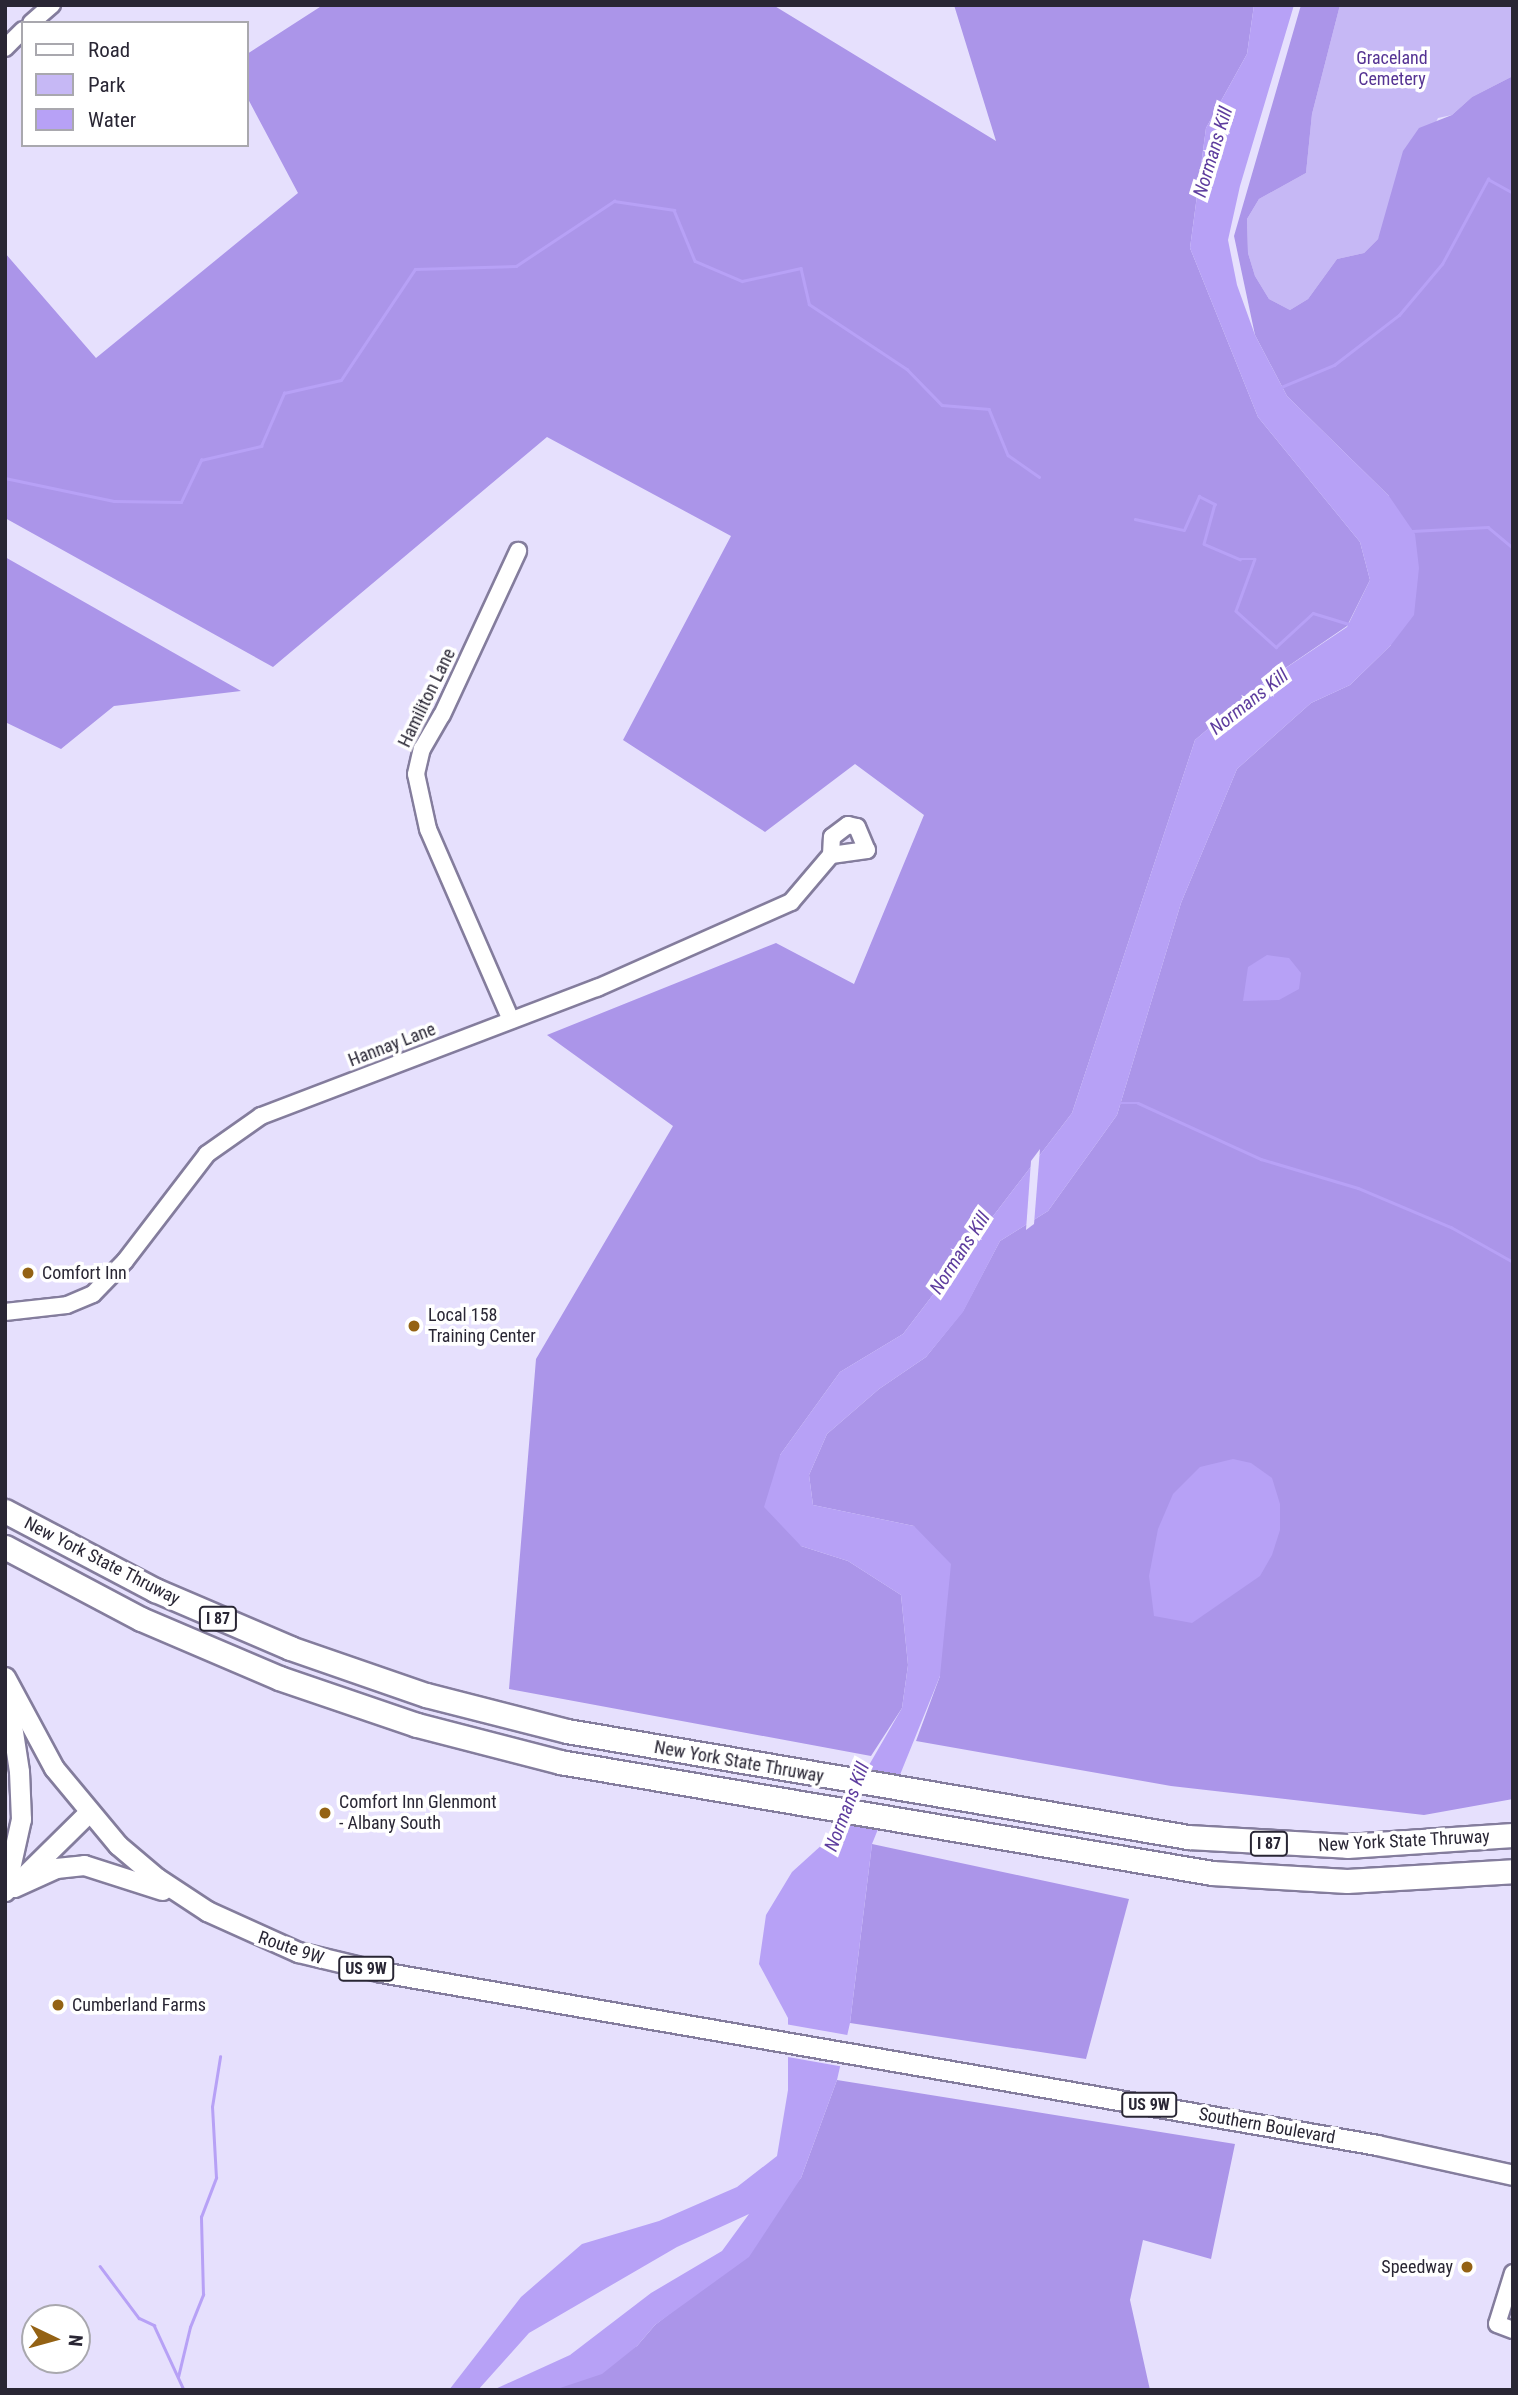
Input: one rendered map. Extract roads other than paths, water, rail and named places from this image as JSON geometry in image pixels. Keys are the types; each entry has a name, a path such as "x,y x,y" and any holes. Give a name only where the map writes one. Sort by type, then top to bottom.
{"highway":[{"name":"New York State Thruway","path":"7,1512 187,1605 358,1673 531,1723 745,1763 1188,1838 1280,1844 1401,1845 1513,1835"},
{"name":"New York State Thruway","path":"9,1549 174,1634 370,1710 560,1762 1131,1863 1292,1880 1431,1879 1513,1871"}],"main road":[{"name":"Route 9W","path":"5,1677 38,1745 88,1813 144,1868 189,1900 255,1936 328,1961 814,2047"},
{"path":"5,1684 22,1803 18,1848 8,1892"},
{"path":"8,1892 88,1813"},
{"path":"8,1892 56,1868 84,1865 189,1900"},
{"name":"Southern Boulevard","path":"814,2047 1377,2145 1513,2175"}],"street":[{"path":"34,21 52,5"},
{"path":"5,48 21,32"},
{"name":"Hamiliton Lane","path":"511,1020 428,830 416,774 422,749 442,715 518,551"},
{"name":"Hannay Lane","path":"5,1312 67,1305 93,1294 125,1261 207,1154 261,1116 597,988 791,902 831,855"},
{"path":"1513,2273 1497,2324 1513,2330"}],"water":[{"name":"Normans Kill","path":"1254,5 1294,5 1240,186 1228,240 1237,285 1255,335 1287,396 1389,496 1415,534 1419,568 1414,615 1391,645 1350,685 1311,703 1237,769 1181,903 1117,1115 1048,1211 1000,1241 963,1312 926,1357 879,1389 827,1434 809,1475 813,1505 914,1526 951,1564 940,1676 872,1844 850,2023 837,2080 801,2178 749,2257 655,2325 637,2346 602,2374 554,2390 493,2390 570,2355 651,2293 722,2251 749,2214 677,2247 529,2333 478,2390 449,2390 521,2297 582,2244 659,2221 737,2187 777,2156 788,2090 788,2018 759,1964 766,1915 792,1872 824,1843 902,1708 908,1665 901,1595 848,1561 801,1546 764,1507 780,1455 840,1372 903,1334 1072,1113 1195,740 1256,688 1347,627 1370,580 1360,542 1258,417 1190,248 1206,128 1247,54"},
{"path":"1267,955 1289,958 1301,973 1299,989 1279,1000 1243,1001 1248,967"},
{"path":"1233,1459 1251,1463 1272,1478 1280,1504 1280,1530 1272,1555 1260,1576 1192,1623 1154,1616 1149,1576 1158,1529 1173,1494 1200,1467"}],"waterway":[{"path":"1279,388 1334,365 1399,315 1442,264 1488,179 1513,193"},
{"path":"5,478 114,501 181,502 201,460 261,446 284,393 341,380 415,269 516,266 614,201 674,210 695,261 742,281 801,268 809,304 907,369 942,405 989,409 1008,455 1039,477"},
{"path":"1135,519 1184,530 1199,496 1215,504 1204,544 1240,559 1255,559 1236,611 1276,647 1313,613 1349,624"},
{"path":"1412,531 1488,527 1513,548"},
{"path":"1119,1103 1138,1103 1261,1159 1358,1188 1451,1227 1513,1262"},
{"path":"178,2377 190,2327 203,2295 201,2217 216,2178 212,2107 220,2057"},
{"path":"100,2266 139,2318 154,2325 184,2390"}],"place":[{"name":"Comfort Inn","path":"28,1273"},
{"name":"Local 158 Training Center","path":"414,1326"},
{"name":"Comfort Inn Glenmont - Albany South","path":"325,1813"},
{"name":"Cumberland Farms","path":"58,2005"},
{"name":"Speedway","path":"1467,2267"}],"park label":[{"name":"Graceland Cemetery","path":"1392,69"}]}
